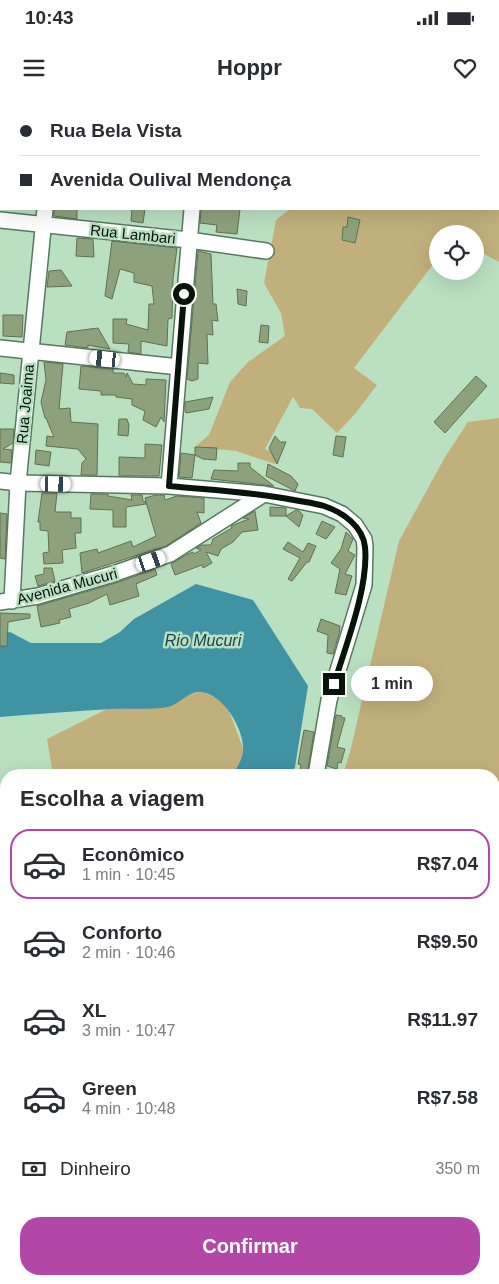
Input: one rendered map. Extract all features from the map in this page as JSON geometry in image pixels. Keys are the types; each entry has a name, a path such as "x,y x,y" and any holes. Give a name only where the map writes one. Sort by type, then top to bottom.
{"street":[{"name":"Rua Joaima","path":"6,601 45,210"},
{"path":"169,486 192,210"},
{"name":"Rua Lambari","path":"0,220 189,240 266,251"},
{"path":"0,348 179,367"},
{"path":"0,481 169,486 264,494 324,506 342,514 355,525 364,539 366,547 364,585 329,700 317,769"},
{"name":"Avenida Mucuri","path":"6,601 38,596 104,577 170,554 264,494"}],"shaded area":[{"path":"289,210 499,210 499,262 484,254 484,225 429,225 429,270 354,368 377,385 355,414 337,433 312,409 300,408 293,397 265,449 281,455 275,464 236,451 195,447 209,435 230,382 248,362 285,336 281,313 264,283 276,220","holes":["348,217 360,220 355,243 342,239 343,227 347,227"]},
{"path":"499,418 499,769 345,769 399,541 445,457 468,422"},
{"path":"201,691 216,698 226,707 243,750 240,763 236,769 52,769 47,739 107,709 169,706"}],"water":[{"name":"Rio Mucuri","path":"196,584 253,600 308,686 294,769 236,769 243,751 241,734 237,724 232,715 218,700 202,692 193,693 168,707 161,708 111,709 0,717 0,634 10,632 31,643 101,643 120,632 134,619"}],"building":[{"path":"54,210 77,210 77,219 54,216"},
{"path":"132,210 145,210 143,223 131,221"},
{"path":"201,210 240,210 237,234 216,232 217,225 200,223"},
{"path":"348,217 360,220 355,243 342,240 343,227 347,227"},
{"path":"77,238 93,239 94,257 76,256"},
{"path":"112,241 177,248 173,279 172,318 168,319 167,346 141,341 141,354 128,352 129,344 113,343 113,319 127,319 126,324 148,330 149,304 154,304 152,286 134,282 134,273 120,269 112,299 105,296"},
{"path":"198,251 211,254 213,304 216,304 218,321 212,320 213,335 207,334 208,364 198,363 198,379 192,381 187,379"},
{"path":"61,270 72,286 47,287 49,271"},
{"path":"237,289 247,291 246,306 238,304"},
{"path":"3,315 23,315 22,337 3,336"},
{"path":"261,325 269,326 268,343 259,342"},
{"path":"98,328 110,349 88,345 88,348 65,345 67,332"},
{"path":"44,362 63,364 59,409 70,408 71,422 98,424 97,475 81,475 82,463 86,459 78,449 46,446 47,436 54,437 45,418 41,402 46,380"},
{"path":"81,366 113,369 113,373 124,373 126,377 127,373 133,384 146,385 146,379 166,380 164,422 161,417 156,427 143,420 145,411 132,405 132,399 116,397 116,395 101,395 101,391 79,389"},
{"path":"0,373 14,375 14,384 0,383"},
{"path":"476,376 487,386 445,433 434,422"},
{"path":"213,397 209,409 186,413 185,402"},
{"path":"119,419 127,419 129,425 128,436 118,435"},
{"path":"0,429 14,429 13,443 3,449 12,450 11,463 0,462"},
{"path":"275,436 280,442 286,442 277,464 269,448"},
{"path":"336,436 346,437 343,457 333,455"},
{"path":"145,444 162,445 159,476 119,476 119,457 145,458"},
{"path":"195,447 217,448 216,460 203,459 195,455"},
{"path":"36,450 51,452 49,466 35,464"},
{"path":"181,453 195,455 192,478 179,477"},
{"path":"238,463 250,463 250,467 274,486 211,479 214,470 238,471"},
{"path":"268,464 291,476 298,484 295,491 266,476"},
{"path":"42,493 57,493 55,512 71,512 71,518 81,518 81,533 75,533 76,548 62,550 63,563 44,564 43,553 49,552 48,531 40,530 40,522 38,522"},
{"path":"91,494 108,494 108,496 132,500 131,495 142,495 143,501 146,504 126,507 126,527 113,527 113,510 90,509"},
{"path":"164,495 165,500 177,496 204,498 204,513 197,512 201,523 166,546 82,573 80,553 97,549 98,553 131,541 133,547 156,536 145,498"},
{"path":"270,507 286,508 286,516 270,516"},
{"path":"296,510 299,511 303,515 299,527 286,516"},
{"path":"255,511 258,530 242,532 233,542 221,549 218,556 206,552 212,563 203,568 202,565 175,575 171,564 188,554 193,552 194,554 201,550 196,548 202,545 211,545 213,539 232,528 231,526 249,519 243,518"},
{"path":"0,513 7,514 5,559 0,558"},
{"path":"322,521 335,527 326,539 316,534"},
{"path":"346,532 353,539 348,551 355,555 345,574 352,576 346,595 335,593 340,569 331,563 341,549"},
{"path":"288,542 303,552 308,543 316,546 309,562 292,581 288,579 300,558 283,549"},
{"path":"44,568 52,568 55,581 38,586 35,576 44,574"},
{"path":"155,569 157,575 136,584 139,596 110,605 107,594 89,603 69,609 71,617 59,620 60,623 41,627 37,606 116,583"},
{"path":"0,613 30,614 30,618 8,622 7,646 0,646"},
{"path":"321,619 340,626 333,654 327,653 328,635 317,631"},
{"path":"336,715 345,718 337,747 345,749 341,763 338,762 337,769 327,766"},
{"path":"304,730 314,732 308,769 300,769 301,765 298,764"}],"route":[{"path":"184,294 169,486 264,494 324,506 342,514 355,525 364,539 366,547 364,585 334,684"}]}
